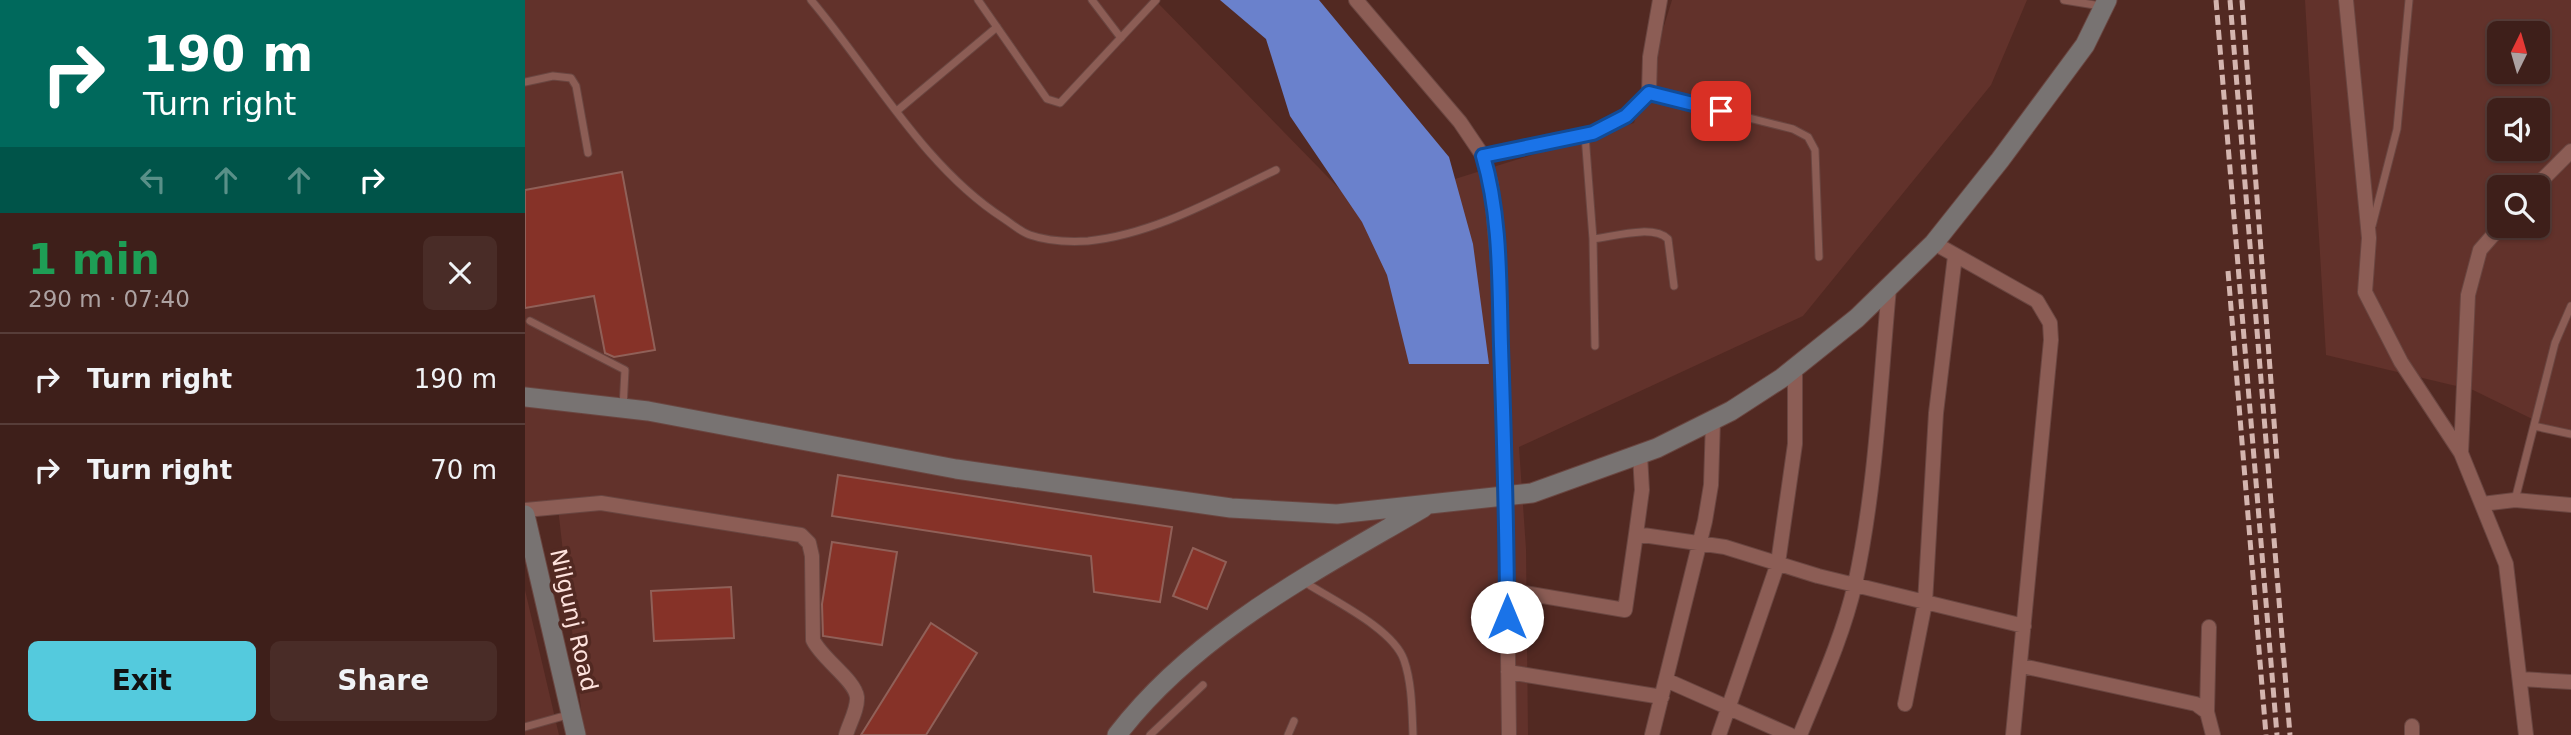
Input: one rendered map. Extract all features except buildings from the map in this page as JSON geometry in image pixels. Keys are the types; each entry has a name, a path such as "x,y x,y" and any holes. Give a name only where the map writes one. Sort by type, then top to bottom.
{"street":[{"path":"1356,0 1461,122 1483,156 1491,184 1495,217 1506,498 1509,735"},
{"path":"1483,156 1585,135 1626,116 1649,93 1650,57 1660,0"},
{"path":"2346,0 2369,238 2365,292 2401,362 2461,453 2506,564 2526,735"},
{"path":"525,397 623,408 956,469 1231,508 1337,514 1506,498 1532,493 1640,455 1713,420 1795,368 1857,318 1934,243 2085,45 2106,4"},
{"path":"2547,175 2571,151"},
{"path":"2461,453 2468,295 2480,250 2490,238"},
{"path":"1934,243 2037,301 2050,323 2051,340 2022,666 2013,735"},
{"path":"1905,704 1925,603 1936,413 1955,257"},
{"path":"1800,735 1822,681 1854,586 1871,481 1889,288"},
{"path":"1719,735 1777,563 1795,444 1795,368"},
{"path":"1652,735 1711,485 1713,420"},
{"path":"1507,590 1625,610 1642,490 1640,455"},
{"path":"2482,504 2515,500 2571,505"},
{"path":"525,510 601,503 801,535 809,543 812,556 813,640 819,653 853,687 857,697 846,735"},
{"path":"1117,735 1151,692 1191,656 1300,580 1428,506"},
{"name":"Nilgunj Road","path":"525,515 576,735"},
{"path":"1636,534 1699,542 1854,586 2024,626"},
{"path":"2209,627 2207,712 2213,735"},
{"path":"2022,666 2196,704 2207,712"},
{"path":"1508,672 1662,697"},
{"path":"2521,679 2571,682"},
{"path":"1666,680 1790,735"}],"lane":[{"path":"811,0 946,173 981,204 1029,235 1060,241 1088,241 1138,230 1181,216 1276,170"},
{"path":"978,0 1047,99 1055,104 1061,103 1156,0"},
{"path":"1092,0 1121,38"},
{"path":"2063,0 2106,4"},
{"path":"2369,238 2396,129 2409,0"},
{"path":"898,110 997,27"},
{"path":"525,82 561,75 571,78 576,86 588,153"},
{"path":"1649,93 1793,129 1808,137 1815,150 1819,257"},
{"path":"1585,135 1593,239 1595,346"},
{"path":"1593,239 1653,232 1664,235 1668,239 1674,286"},
{"path":"2515,500 2555,343 2571,306"},
{"path":"530,321 625,370 623,408"},
{"path":"2534,426 2571,434"},
{"path":"1300,580 1377,629 1404,658 1412,705 1413,735"},
{"path":"1150,735 1203,685"},
{"path":"525,727 571,714"},
{"path":"1288,735 1294,721"}],"shaded area":[{"path":"525,0 1155,0 1359,209 1634,123 1672,0 2027,0 1991,85 1803,316 1519,447 1526,549 1528,735 584,735 558,508 525,505"},
{"path":"2305,0 2571,0 2571,438 2473,390 2326,355"},
{"path":"525,590 559,735 525,735"}],"water":[{"path":"1220,0 1319,0 1449,157 1473,244 1489,364 1409,364 1387,275 1362,222 1290,116 1266,39"}],"railway":[{"path":"2216,0 2277,735"},
{"path":"2230,0 2290,735"},
{"path":"2242,0 2277,461"},
{"path":"2228,271 2266,735"}],"route":[{"path":"1507,617 1498,263 1491,184 1483,156 1593,133 1626,116 1649,93 1721,111"}]}
